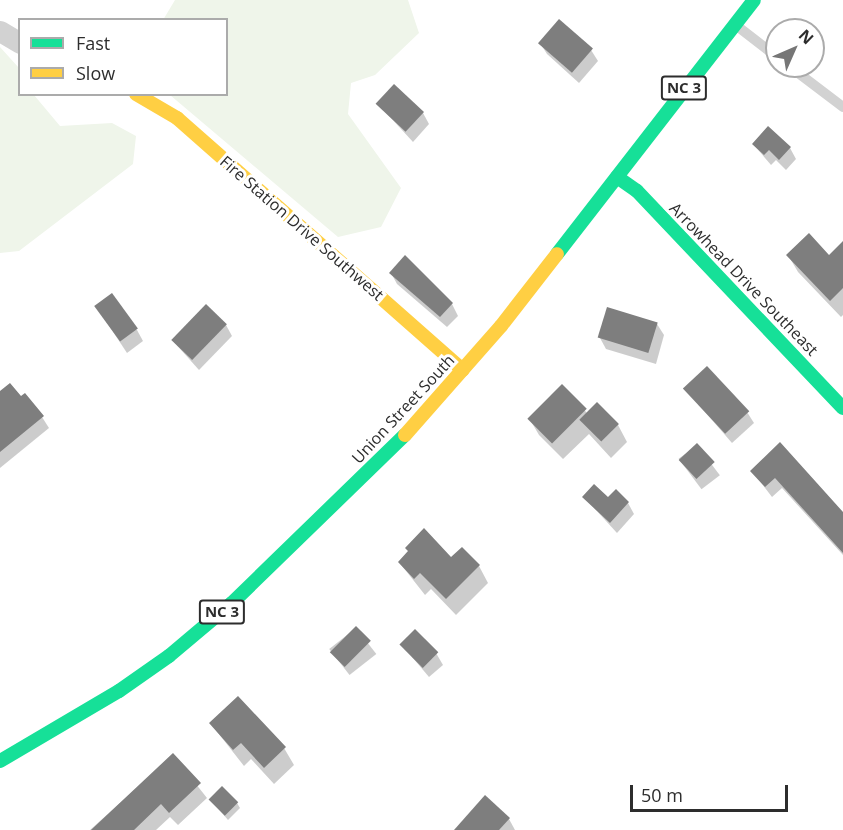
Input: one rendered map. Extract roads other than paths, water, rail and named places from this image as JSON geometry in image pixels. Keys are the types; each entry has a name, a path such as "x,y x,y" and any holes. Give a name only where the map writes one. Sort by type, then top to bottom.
{"main road":[{"name":"Union Street South","path":"0,761 119,691 182,646 232,603 405,435 464,370 754,0"},
{"name":"Fire Station Drive Southwest","path":"140,96 177,117 464,370"},
{"name":"Arrowhead Drive Southeast","path":"617,177 636,191 694,250 843,408"}],"street":[{"path":"0,31 18,42"}],"lane":[{"path":"735,24 765,48"},
{"path":"805,78 843,107"}]}
